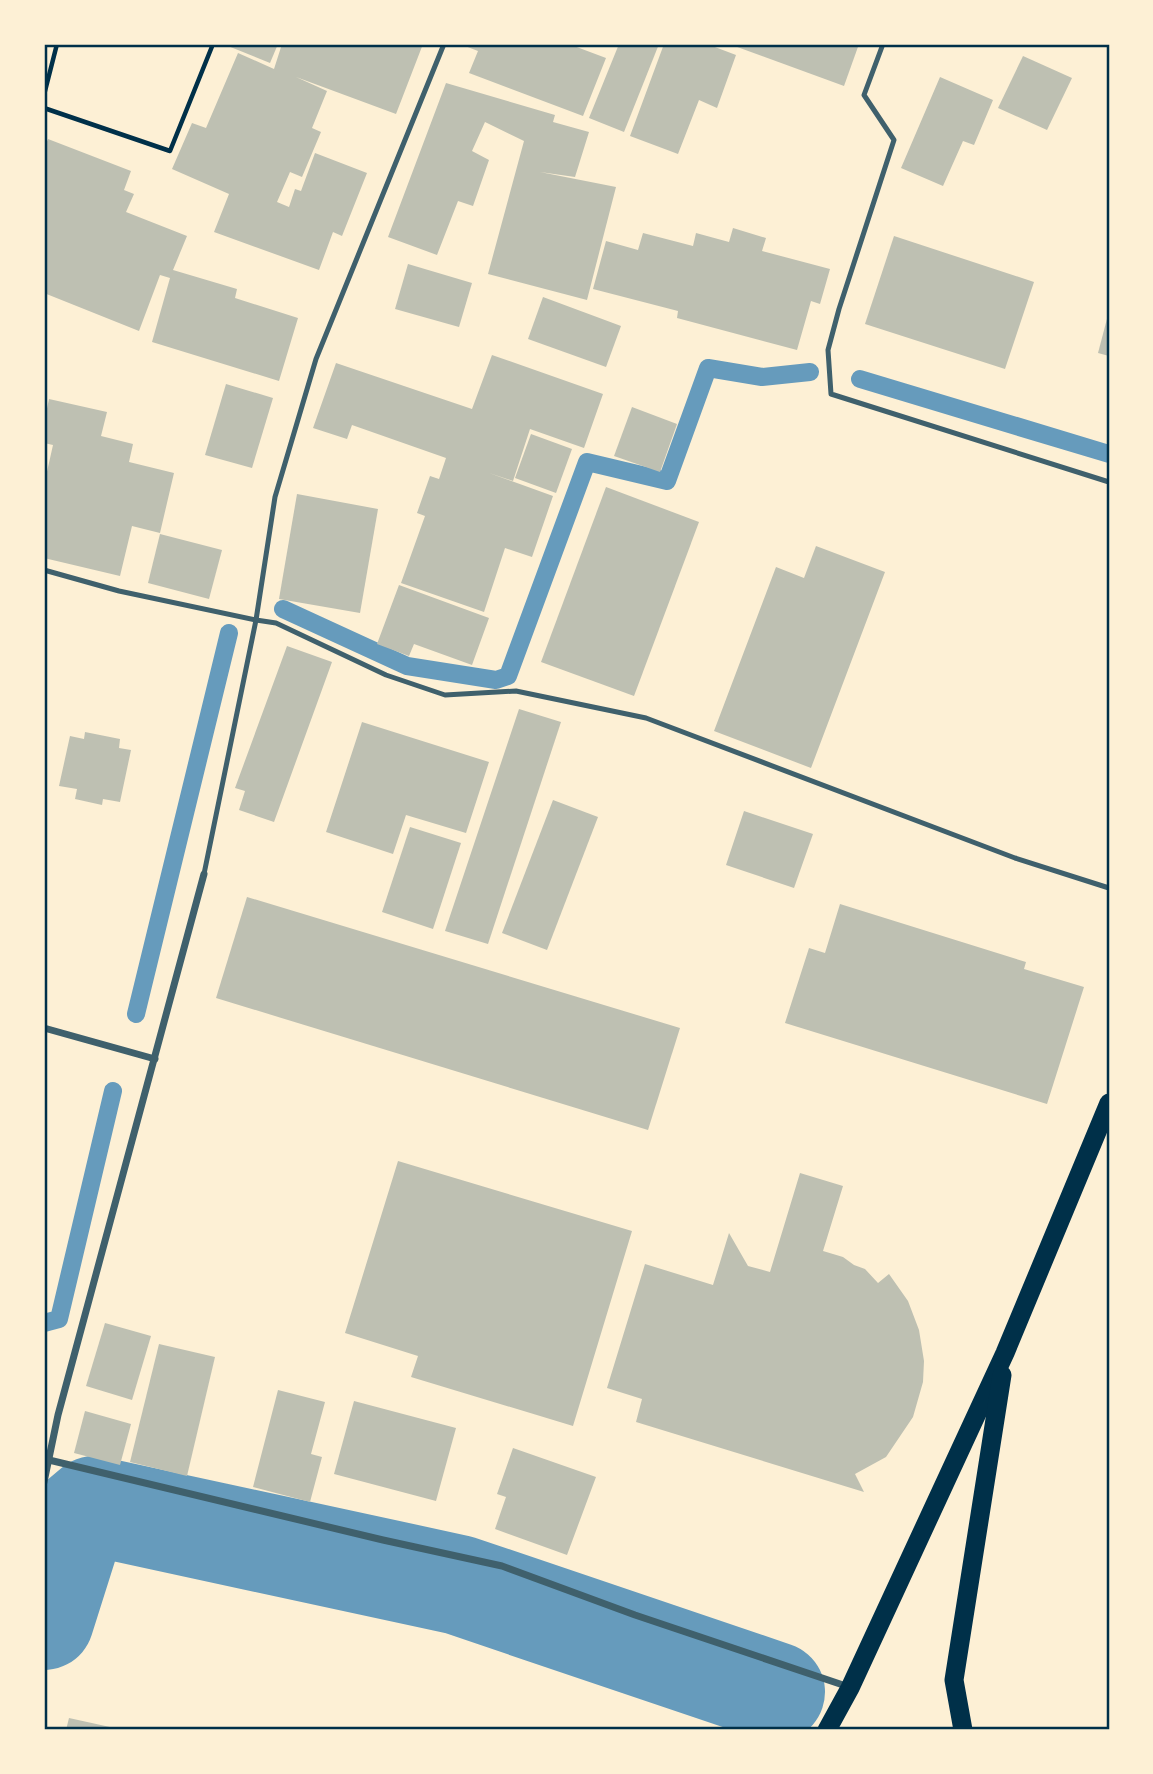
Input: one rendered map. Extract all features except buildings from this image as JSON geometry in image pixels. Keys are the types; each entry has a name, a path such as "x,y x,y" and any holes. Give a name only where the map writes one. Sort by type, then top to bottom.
{"highway":[{"path":"827,1730 850,1688 1005,1353 1109,1103"},
{"path":"962,1730 954,1680 1005,1353"}],"street":[{"path":"44,1482 58,1415 204,874"},
{"path":"44,1028 155,1059"},
{"path":"49,1460 502,1566 850,1688"}],"lane":[{"path":"204,874 256,620 275,497 316,359 444,44"},
{"path":"883,44 864,95 894,140 828,351 831,394 1109,482"},
{"path":"44,570 119,590 276,623 386,675 445,695 516,691 646,718 1015,858 1109,888"}],"path":[{"path":"44,95 57,44"},
{"path":"44,108 170,151 214,44"}],"waterway":[{"path":"283,609 407,666 496,680 508,676 587,462 667,481 708,368 762,377 810,372"},
{"path":"860,379 1109,454"},
{"path":"136,1014 229,633"},
{"path":"44,1323 59,1319 113,1091"},
{"path":"44,1620 75,1522 94,1506 459,1585 775,1692"}]}
